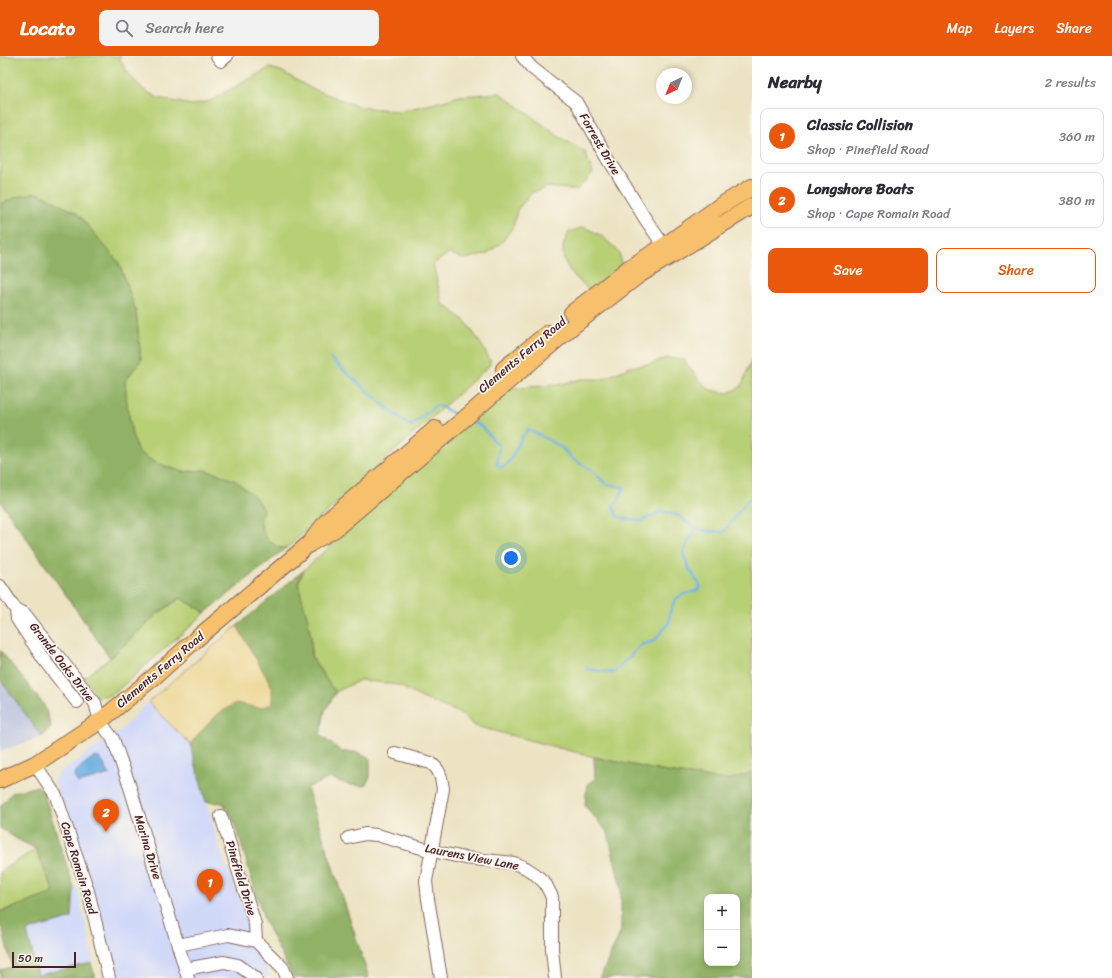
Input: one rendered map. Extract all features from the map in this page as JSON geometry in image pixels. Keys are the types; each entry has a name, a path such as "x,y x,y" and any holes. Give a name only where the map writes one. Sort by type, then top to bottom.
{"main road":[{"name":"Clements Ferry Road","path":"473,403 529,348 591,297 629,268 664,246 720,206 752,187"},
{"name":"Clements Ferry Road","path":"0,780 35,764 100,721 155,676 309,544 327,521 473,403 639,275 752,206"}],"street":[{"path":"217,56 221,61 228,56"},
{"name":"Forrest Drive","path":"522,56 532,68 576,102 606,155 646,220 664,246"},
{"name":"Grande Oaks Drive","path":"0,586 16,610 17,619 44,660 77,702"},
{"name":"Grande Oaks Drive","path":"16,610 24,613 95,703 100,721"},
{"name":"Marina Drive","path":"100,721 113,739 129,784 186,974"},
{"path":"395,753 431,763 440,773 443,789 426,882 441,978"},
{"name":"Cape Romain Road","path":"35,764 56,796 88,892 109,978"},
{"name":"Pinefield Drive","path":"221,816 255,924 256,941"},
{"name":"Laurens View Lane","path":"348,838 365,834 378,835 432,851 465,858 514,863 535,874 544,883 552,897 552,949 555,978"},
{"path":"178,945 228,936 256,941 283,968 287,978"},
{"path":"186,974 224,962 238,965 256,978"}],"shaded area":[{"path":"0,679 42,737 0,751"},
{"path":"148,702 190,744 219,847 270,978 113,978 54,780 56,775 120,731"},
{"path":"74,888 78,889 94,962 38,975 26,931 71,918"}],"green space":[{"path":"0,56 121,56 120,60 130,76 144,90 158,98 192,105 210,101 269,68 281,71 310,88 360,107 399,111 460,96 500,93 558,136 585,152 593,173 577,190 548,187 531,193 517,210 514,225 503,241 487,254 464,259 449,253 433,264 442,303 466,322 490,360 490,365 287,548 282,548 273,545 264,534 261,523 263,509 254,496 204,470 183,472 156,463 138,452 132,435 125,380 141,360 136,311 119,263 78,214 0,204"},
{"path":"38,193 78,214 119,263 136,311 141,360 125,381 132,435 138,452 156,463 183,472 204,470 236,481 254,496 263,509 260,524 267,539 279,548 286,548 205,613 180,598 156,615 110,658 0,501 0,204 19,196"},
{"path":"584,227 602,236 619,252 622,269 593,292 581,283 572,273 563,254 563,245 569,232"},
{"path":"667,358 684,360 698,379 710,390 728,393 741,387 752,359 752,773 728,780 666,772 594,757 475,726 460,713 424,699 398,685 360,680 336,692 311,656 311,638 298,583 304,570 495,396 504,390 557,385 581,379 603,379 630,367 650,364"},
{"path":"304,570 298,583 308,620 311,638 311,656 336,692 325,711 320,735 342,752 357,752 370,759 370,777 365,786 350,785 330,778 307,788 369,978 293,978 265,922 234,821 223,803 206,802 190,744 218,714 236,702 260,708 272,687 237,626"},
{"path":"181,598 205,613 119,689 110,695 98,697 91,693 94,690 83,678 110,658 156,615"},
{"path":"0,650 44,705 51,726 42,737 0,679"},
{"path":"594,757 666,772 728,780 752,773 752,978 600,978 621,931 621,888 608,833 585,806 587,784 595,779"},
{"path":"38,786 43,791 74,888 72,918 27,931 38,975 91,963 95,978 0,978 0,970 12,967 2,927 0,927 0,912 54,893 36,849 0,828 0,807 13,792"},
{"path":"36,849 54,893 0,912 0,871"}],"sand":[{"path":"237,626 272,687 272,704 260,708 236,703 218,714 190,744 148,702"}],"water":[{"path":"96,757 102,760 106,771 110,774 78,783 74,774 87,762"}],"waterway":[{"path":"330,358 410,426 437,405 459,416"},
{"path":"471,422 481,426 499,446 497,465 503,467 509,462 520,440 528,429 561,447 574,460 590,469 606,484 624,487 619,500 613,506 618,517 641,521 662,511 679,516 695,528 707,531 724,532 748,500 752,498"},
{"path":"586,669 614,673 641,645 654,641 669,623 672,606 680,596 695,592 701,587 688,567 683,553 695,528"}],"place":[{"name":"Longshore Boats","path":"106,832"},
{"name":"Classic Collision","path":"210,902"}]}
